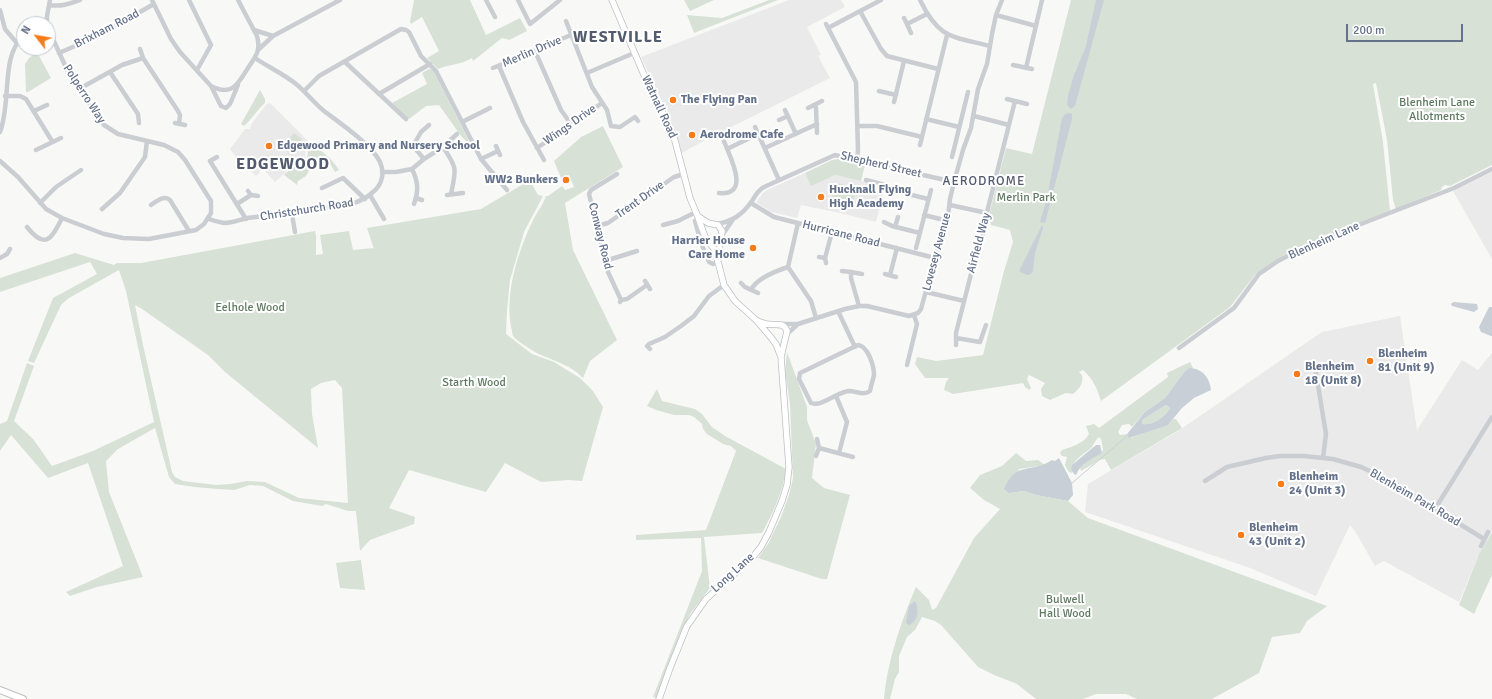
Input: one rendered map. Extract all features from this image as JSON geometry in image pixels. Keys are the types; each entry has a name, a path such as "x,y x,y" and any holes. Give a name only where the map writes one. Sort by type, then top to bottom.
{"highway":[{"path":"0,690 23,699"}],"main road":[{"name":"Watnall Road","path":"612,0 649,86 670,125 690,198 705,237 713,245 724,285 735,301 756,320 776,344 781,357"},
{"path":"697,217 721,228 722,236 716,242 710,242"},
{"path":"704,234 706,227 714,224"},
{"name":"Watnall Road","path":"718,260 722,236"},
{"name":"Watnall Road","path":"756,320 768,325 778,324"},
{"path":"778,324 786,329 786,336 784,340 778,342 770,338 770,328 778,324"},
{"name":"Watnall Road","path":"781,371 781,357 786,336"},
{"name":"Long Lane","path":"659,699 687,626 714,590 752,558 769,532 782,501 787,485 789,467 787,424 781,371"}],"street":[{"path":"47,16 50,2 58,6 68,5 80,0"},
{"path":"189,0 211,45 197,70"},
{"path":"238,0 257,36 259,49"},
{"path":"153,2 171,39 211,86 221,106 226,108 230,104 238,85 259,49 273,36 340,0"},
{"path":"518,0 530,24 560,0"},
{"path":"857,159 858,126 856,82 827,26 881,0"},
{"path":"920,0 927,14 939,29 947,35 990,46"},
{"name":"Lovesey Avenue","path":"914,315 921,309 935,258 948,221 954,182 971,128 974,116 974,102 987,64 996,15 1002,0"},
{"path":"1026,68 1042,0"},
{"path":"484,1 493,15"},
{"name":"Brixham Road","path":"59,53 109,30 153,2"},
{"path":"0,10 5,29 16,42 7,59 5,73 6,109 0,132"},
{"path":"860,11 883,53 892,58 938,69"},
{"path":"908,24 927,14"},
{"path":"996,15 1036,26"},
{"path":"904,18 911,33"},
{"path":"565,21 592,87 610,117 611,126 620,127 638,117"},
{"path":"304,91 319,76 404,29 409,32 421,56 436,71 481,159 507,190"},
{"path":"254,30 273,36"},
{"name":"Merlin Drive","path":"493,68 571,35"},
{"path":"920,145 947,35"},
{"name":"Polperro Way","path":"56,46 68,72 101,122 109,130 118,134 170,147 182,156 211,201 212,210 209,219"},
{"path":"140,49 143,58 178,111 180,115 180,124"},
{"path":"535,50 561,110 571,124"},
{"path":"587,73 634,53"},
{"path":"79,89 122,65 143,58"},
{"path":"255,58 288,78 304,91 320,108 350,131 375,155 380,162 382,172 396,172 412,169 443,147 458,134"},
{"path":"894,102 904,61"},
{"path":"344,62 406,119"},
{"path":"379,94 430,64"},
{"path":"1013,65 1032,69"},
{"path":"499,66 523,122 544,160"},
{"path":"110,72 141,115 139,123"},
{"path":"211,86 224,90 238,85"},
{"path":"879,91 896,95"},
{"path":"952,157 968,92"},
{"path":"5,96 20,96 26,98 52,141"},
{"path":"1007,99 1027,104"},
{"path":"808,108 822,101"},
{"name":"Airfield Way","path":"956,345 956,338 964,301 983,234 984,224 1015,101"},
{"name":"Wings Drive","path":"537,148 602,102"},
{"path":"34,111 47,104"},
{"path":"815,105 817,133"},
{"path":"462,122 490,108"},
{"path":"785,110 796,134"},
{"path":"779,120 788,116"},
{"path":"974,116 1009,124"},
{"path":"926,119 959,127"},
{"path":"765,148 817,124"},
{"path":"424,160 413,146 421,132 427,130 429,125"},
{"path":"858,126 877,126 922,137"},
{"path":"755,127 779,180"},
{"path":"726,149 758,134"},
{"path":"36,150 61,138"},
{"path":"102,209 128,186 145,157 147,141"},
{"path":"719,193 729,192 734,188 736,182 736,172 724,141"},
{"path":"443,147 454,165 455,173 449,194 463,193"},
{"path":"481,159 498,151"},
{"name":"Shepherd Street","path":"722,236 733,220 744,211 761,189 830,156 839,154 954,182"},
{"path":"217,157 210,161 246,219"},
{"path":"0,161 18,177 46,209 62,218 104,234 124,238 149,239 200,228 209,219"},
{"path":"412,169 417,183 415,201 422,200"},
{"name":"Blenheim Lane","path":"1179,348 1234,308 1259,274 1278,261 1312,243 1454,188 1492,169"},
{"path":"40,203 56,187 81,170"},
{"name":"Christchurch Road","path":"209,219 216,222 226,223 246,219 292,214 313,208 353,204 365,199 380,184 382,172"},
{"name":"Conway Road","path":"618,174 591,190 589,194 605,261 620,301 627,299 647,285"},
{"name":"Trent Drive","path":"597,226 608,223 674,177 684,174"},
{"path":"322,188 343,178 365,199"},
{"path":"866,180 885,184 892,190 928,199"},
{"path":"916,248 930,190"},
{"path":"237,204 250,193 258,196"},
{"path":"370,195 384,219"},
{"path":"152,205 163,198 170,200 189,231"},
{"name":"Hurricane Road","path":"751,203 774,217 935,258"},
{"path":"950,204 987,213"},
{"path":"292,214 295,232"},
{"path":"924,215 948,221"},
{"path":"663,225 697,217"},
{"name":"Watnall Road","path":"697,217 701,243 709,262 713,264 718,260"},
{"path":"895,227 898,217"},
{"path":"27,227 38,238 47,240 55,233 62,218"},
{"name":"Shepherd Street","path":"714,224 733,220"},
{"path":"884,222 895,227 920,233"},
{"path":"798,223 788,267 811,301 816,318"},
{"path":"819,257 826,260 832,232"},
{"path":"896,277 888,274 897,248"},
{"path":"0,258 7,254 10,249"},
{"path":"605,261 637,251"},
{"path":"751,290 755,283 781,269 788,267"},
{"path":"842,271 862,274"},
{"path":"852,272 851,278 859,306"},
{"path":"741,283 744,287 758,293"},
{"path":"650,349 647,346 651,342 665,337 689,320 694,316 709,296 724,285"},
{"path":"926,292 964,301"},
{"path":"778,324 798,324 859,306 867,306 904,316 914,315 917,324 908,365"},
{"path":"838,311 855,347"},
{"path":"685,315 689,320"},
{"path":"786,336 798,324"},
{"path":"956,338 978,343 982,340 986,325"},
{"path":"858,345 865,348 873,366 874,377 870,391 863,394 847,391 836,396 818,404 811,403 798,376 802,371 858,345"},
{"path":"909,358 915,359"},
{"path":"1316,367 1326,434 1323,458"},
{"path":"836,396 847,422 839,453"},
{"path":"1435,509 1492,417"},
{"path":"816,456 819,448 817,439"},
{"path":"819,448 853,457"},
{"name":"Blenheim Park Road","path":"1205,481 1227,467 1266,458 1298,456 1323,458 1344,462 1369,470 1387,479 1484,539"},
{"path":"1481,546 1488,532"}],"shaded area":[{"path":"789,0 841,0 845,7 807,27 821,55 818,56 830,78 682,153 673,124 641,57"},
{"path":"1096,0 1104,0 1075,106 1071,109 1067,105 1068,96 1073,78 1086,46"},
{"name":"Edgewood Primary and Nursery School","path":"270,103 307,140 305,158 275,182 263,169 263,167 256,176 236,157 230,149 245,129 250,129 258,115 267,104"},
{"path":"1065,114 1072,114 1072,119 1045,223 1040,222 1047,198 1062,118"},
{"path":"1492,172 1492,259 1453,191"},
{"name":"Hucknall Flying High Academy","path":"805,173 811,185 835,175 885,186 876,222 801,205 797,218 772,212 757,203 763,193 767,190"},
{"path":"1042,225 1043,228 1035,253 1033,271 1031,274 1027,275 1019,271"},
{"path":"1454,302 1477,304 1478,309 1474,312 1452,306 1451,304"},
{"path":"1489,307 1492,307 1492,336 1481,332 1479,327"},
{"path":"1400,316 1417,430 1462,360 1478,370 1492,353 1492,533 1479,554 1459,602 1384,561 1375,566 1350,525 1316,596 1250,568 1085,512 1088,484 1178,431 1322,332"},
{"path":"1189,368 1194,368 1204,374 1209,382 1211,390 1194,398 1182,408 1168,425 1129,438 1127,434 1145,412 1165,398 1184,372","holes":["1166,405 1170,408 1165,415 1158,420 1150,424 1142,424 1142,420"]},
{"path":"1096,445 1100,445 1102,453 1084,464 1076,475 1074,474 1071,469 1072,465"},
{"path":"1059,458 1072,483 1073,495 1068,501 1036,495 1024,491 1009,493 1004,489 1014,474 1019,471 1045,464 1052,460 1055,461"},
{"path":"915,601 917,607 917,617 910,625 906,622 909,606"}],"green space":[{"path":"414,0 470,0 486,35 520,18 527,31 509,40 502,38 473,61 472,58 464,62 438,69 427,58 439,51 422,17 411,24 410,22"},
{"path":"684,0 714,0 690,11"},
{"path":"769,0 778,0 694,33 687,15 722,18"},
{"path":"1071,0 1492,0 1492,165 1450,186 1445,185 1441,190 1396,209 1393,200 1387,140 1376,83 1373,84 1383,142 1390,211 1290,251 1255,275 1230,307 1101,401 1094,384 1083,370 1079,372 1082,375 1080,386 1073,394 1066,393 1050,400 1042,396 1041,389 1045,383 1029,375 1027,379 1031,388 1029,390 1023,383 953,394 944,390 946,382 949,378 925,378 915,364 917,357 936,361 983,355 1004,271 1013,242 1010,230 991,225 989,215 1006,148 1032,154"},
{"path":"32,56 39,56 51,78 26,92 25,64"},
{"path":"429,69 433,70 470,143 469,144 461,136 439,105 426,106 409,119 392,103 427,84 422,73"},
{"path":"260,90 265,99 265,103 244,126 241,124"},
{"path":"603,126 623,167 565,203 573,250 617,340 590,361 583,378 577,372 563,364 541,355 514,338 511,327 510,313 511,286 522,245 546,196 562,186 565,190 574,187 569,175 561,178 554,161 581,137"},
{"path":"294,133 302,139 290,154 282,147"},
{"path":"309,143 326,155 339,170 335,172 329,162 309,171 306,176 298,181 297,185 284,175 307,159"},
{"path":"838,159 865,165 861,181 835,175 811,186 805,173 832,160"},
{"path":"530,180 538,195 543,196 524,232 510,280 506,334 532,354 554,362 580,378 593,391 603,407 582,481 569,480 541,482 505,463 486,492 409,470 389,508 415,517 414,524 370,540 360,551 356,511 348,511 326,504 322,506 293,501 263,486 250,485 234,490 175,484 169,477 155,428 118,449 106,461 109,492 143,577 97,587 70,596 66,592 123,566 88,463 48,478 11,435 0,451 0,424 7,421 27,363 34,366 14,421 33,439 52,466 93,451 154,422 126,291 119,270 69,298 61,305 34,363 28,361 53,298 97,274 90,262 0,292 0,278 75,253 114,265 117,263 141,263 315,231 316,255 323,254 320,235 349,231 353,250 374,249 367,228 481,209","holes":["135,305 208,355 225,372 318,448 312,414 311,389 321,383 335,380 342,388 348,503 299,498 265,482 247,481 216,485 183,481 175,477 172,472"]},
{"path":"835,183 856,187 853,203 831,198"},
{"path":"787,352 807,407 807,420 816,444 812,478 824,488 850,495 827,579 822,579 758,558 768,544 781,517 793,478 790,404 785,371"},
{"path":"1190,362 1193,368 1189,368 1184,372 1165,398 1145,412 1132,427 1129,424 1122,425 1118,432 1120,435 1127,434 1131,438 1155,428 1168,425 1173,419 1176,419 1182,428 1111,470 1105,459 1100,460 1081,471 1080,467 1102,453 1103,449 1101,439 1099,437 1091,448 1074,462 1071,469 1073,472 1071,473 1068,471 1065,465 1067,457 1062,456 1060,453 1062,450 1070,448 1087,437 1089,434 1086,426 1094,424 1099,428 1168,377 1167,373"},
{"path":"657,389 662,401 695,409 702,414 712,427 725,436 786,469 783,486 777,502 762,533 704,537 710,588 690,614 680,634 657,698 653,697 702,571 701,538 636,540 636,535 706,530 736,451 731,446 723,444 707,434 703,429 702,424 694,417 689,415 674,415 647,406"},
{"path":"1166,405 1170,408 1162,418 1150,424 1142,424 1142,420"},
{"name":"Bulwell Hall Wood","path":"1016,453 1026,461 1038,460 1045,465 1019,469 1009,493 1024,491 1036,495 1068,501 1088,518 1327,606 1307,621 1300,633 1272,637 1259,673 1212,699 1137,699 1126,694 1096,694 1083,699 1036,699 1017,684 978,667 941,625 935,621 922,617 915,630 907,637 899,656 899,672 895,679 890,699 884,699 891,657 905,614 916,587 929,600 932,610 936,608 974,538 1000,509 984,500 970,488 980,475 1002,466"},
{"path":"1492,533 1492,575 1474,614 1459,605 1479,554"},
{"path":"361,560 365,590 340,588 336,563"}],"waterway":[{"path":"1072,483 1127,436"}],"place":[{"name":"The Flying Pan","path":"673,100"},
{"name":"Aerodrome Cafe","path":"692,135"},
{"name":"Edgewood Primary and Nursery School","path":"269,146"},
{"name":"WW2 Bunkers","path":"566,180"},
{"name":"Hucknall Flying High Academy","path":"821,197"},
{"name":"Harrier House Care Home","path":"753,248"},
{"name":"Blenheim 81 (Unit 9)","path":"1370,361"},
{"name":"Blenheim 18 (Unit 8)","path":"1297,374"},
{"name":"Blenheim 24 (Unit 3)","path":"1281,484"},
{"name":"Blenheim 43 (Unit 2)","path":"1241,535"}],"district":[{"name":"WESTVILLE","path":"618,38"},
{"name":"EDGEWOOD","path":"283,165"},
{"name":"AERODROME","path":"984,182"}],"park label":[{"name":"Blenheim Lane Allotments","path":"1437,110"},
{"name":"Merlin Park","path":"1026,198"},
{"name":"Eelhole Wood","path":"250,308"},
{"name":"Starth Wood","path":"474,383"}]}
